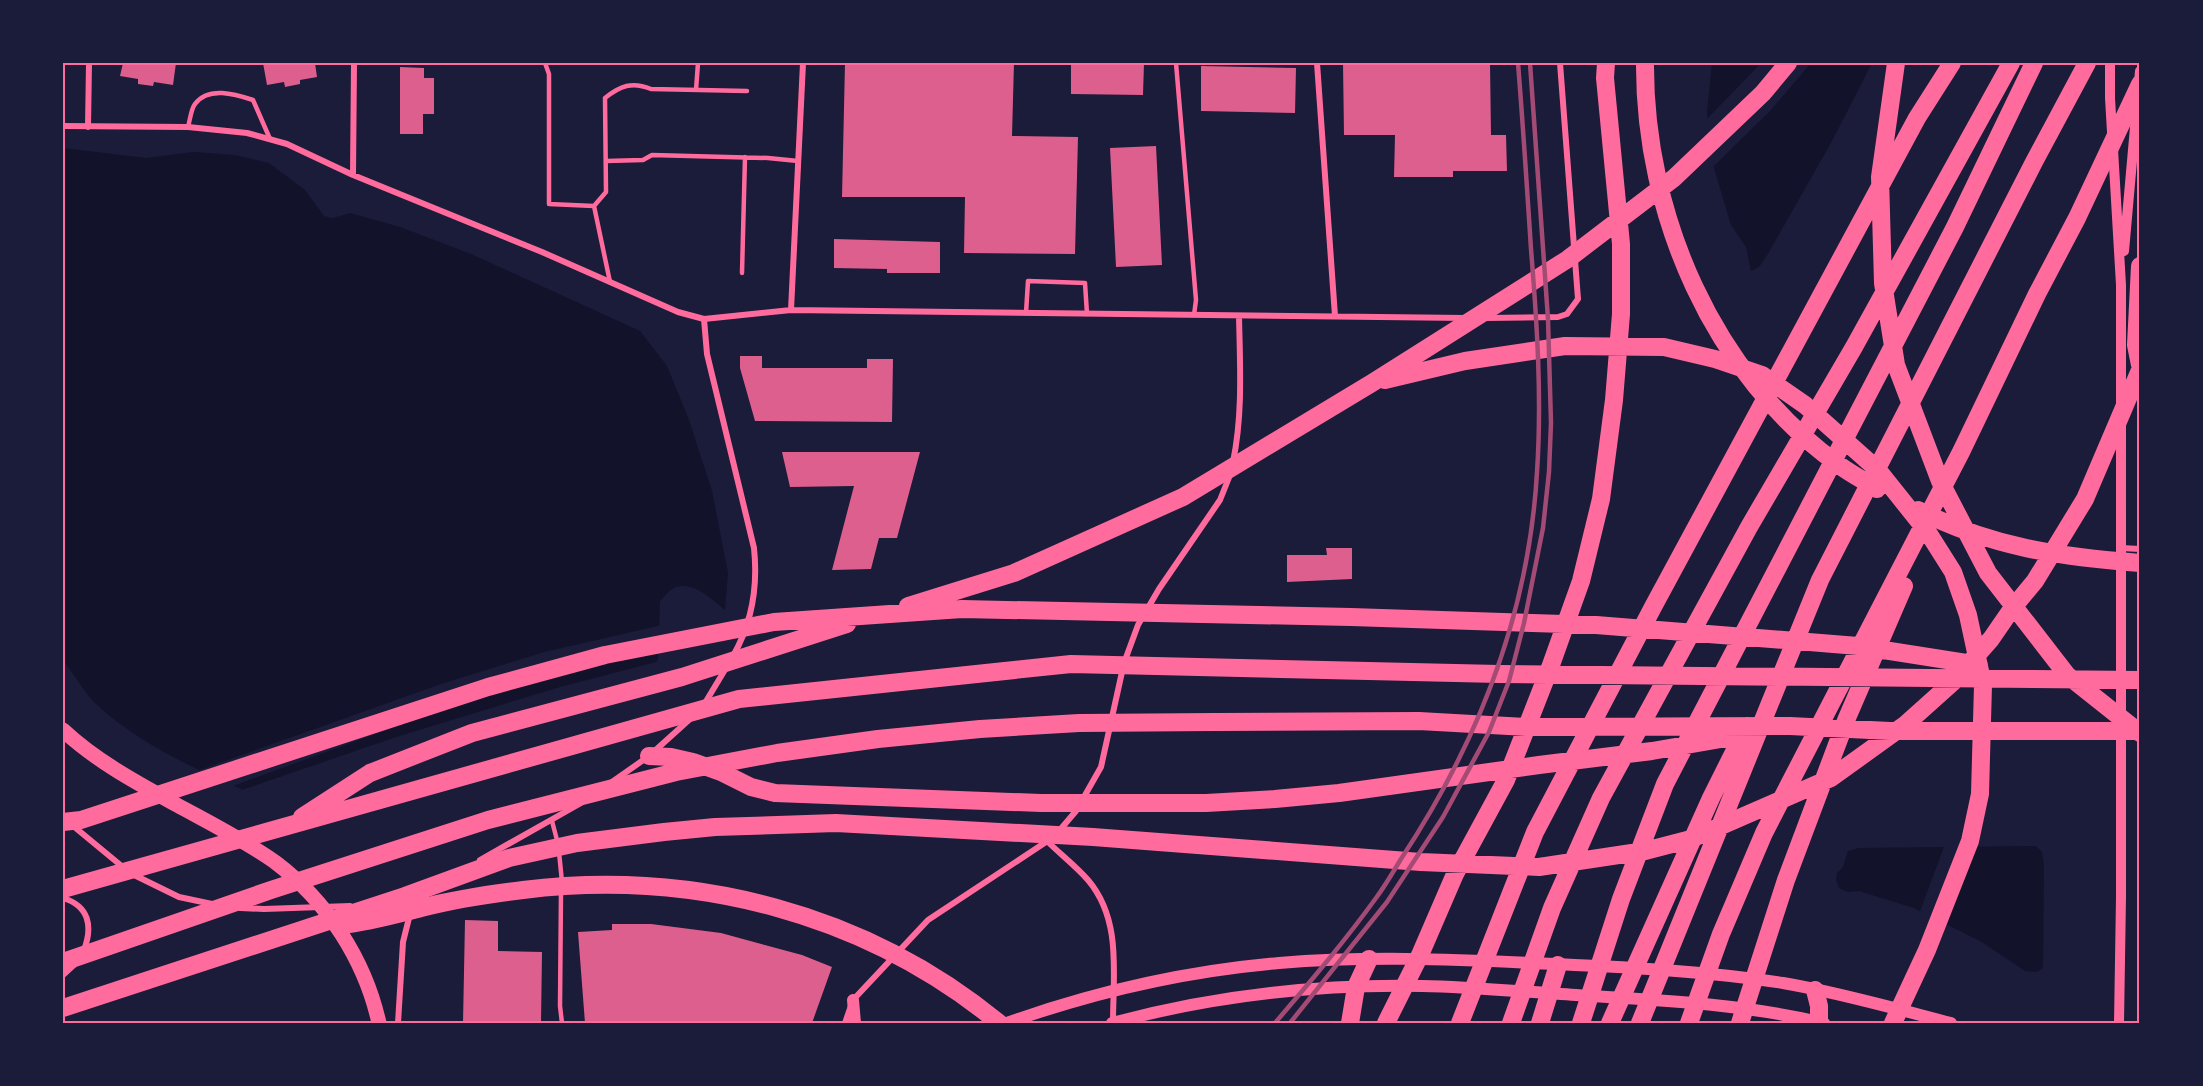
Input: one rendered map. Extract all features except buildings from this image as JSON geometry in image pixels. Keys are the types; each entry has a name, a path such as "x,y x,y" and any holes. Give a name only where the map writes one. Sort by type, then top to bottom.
{"highway":[{"path":"1386,1023 1420,955 1455,874 1506,780 1581,581 1601,499 1614,400 1621,314 1622,244 1605,78 1606,63"},
{"path":"1646,63 1647,110 1653,156 1663,204 1684,264 1713,321 1736,359 1795,428 1838,465 1886,494 1942,523 2001,544 2075,558 2140,563"},
{"path":"285,828 370,773 472,732 682,677 1014,573 1183,497 1372,383 1568,259 1674,178 1763,93 1788,63"},
{"path":"1896,63 1880,177 1883,283 1896,365 1940,481 1988,573 2067,675 2140,732"},
{"path":"1917,118 1936,63"},
{"path":"1460,1023 1535,832 1653,607 1917,118 1952,63"},
{"path":"1511,1023 1552,908 1602,798 1749,528 1854,347 2011,63"},
{"path":"1581,1023 1621,899 1665,784 1955,227 2034,63"},
{"path":"1610,1023 1711,798 1820,580 2082,71"},
{"path":"1689,1023 1721,934 1764,833 1961,452 2037,294 2077,218 2140,84"},
{"path":"2140,266 2136,345 2140,365"},
{"path":"1372,383 1465,361 1565,346 1664,347 1715,359 1762,375 1805,405 1878,470 1929,534 1953,572 1968,615 1983,685 1980,794 1970,841 1927,950 1893,1023"},
{"path":"63,1008 405,896 509,858 577,843 715,827 836,823 962,829 1421,862 1539,867 1645,851 1691,839 1831,778 1906,724 1954,681 1991,639 2011,609 2036,581 2085,499 2140,370"},
{"path":"1740,1023 1786,880 1847,718 1961,452"},
{"path":"1640,1023 1820,580"},
{"path":"63,822 81,820 488,687 605,654 774,622 962,609 1351,617 1596,625 1858,646 2067,678"},
{"path":"63,889 739,699 1071,664 1499,674 2140,680"},
{"path":"63,962 282,886 499,817 676,772 777,753 878,739 980,729 1079,723 1419,721 1528,727 1790,726 1890,731 2140,732"},
{"path":"649,756 693,762 721,772 751,787 775,793 1041,802 1206,803 1339,793 1652,751 1790,726"},
{"path":"295,931 367,922 427,906 523,890 605,884 669,886 733,897 804,915 844,931 921,969 964,996 999,1023"},
{"path":"1350,1023 1356,987 1369,959"},
{"path":"1540,1023 1558,964"},
{"path":"1815,990 1821,1022"}],"main road":[{"path":"63,730 78,744 132,780 254,848 276,864 336,926 361,968 371,991 380,1023"},
{"path":"1007,1023 1064,1004 1137,985 1226,969 1278,963 1369,959 1465,960 1681,971 1784,983 1951,1023"},
{"path":"1112,1023 1180,1006 1218,1000 1356,987 1422,986 1689,1003 1781,1013 1821,1022"},
{"path":"853,1000 855,1023"}],"street":[{"path":"88,63 88,127"},
{"path":"353,175 354,63"},
{"path":"791,310 803,63"},
{"path":"1317,63 1335,316"},
{"path":"63,126 188,127 247,133 270,139 542,252 678,312 704,319 791,310 1548,319 1567,314 1578,299 1560,63"},
{"path":"2110,63 2109,98 2121,285 2119,1023"},
{"path":"2121,285 2140,71"},
{"path":"845,1023 853,1000 928,920 1047,842 1076,811 1101,766 1124,663 1138,625 1159,589 1220,500 1230,475 1237,445 1241,393 1239,316"},
{"path":"63,816 92,844 128,871 179,897 234,907 264,909 349,906 384,900 435,881 494,853 569,811 649,756 705,704 735,652 750,615 755,584 754,548 707,354 704,319"},
{"path":"2121,548 2140,549"},
{"path":"1047,842 1088,879 1105,905 1113,940 1112,1023"},
{"path":"398,1023 406,926 415,903 435,881"},
{"path":"63,898 76,902 88,918 90,935 82,956 63,975"}],"lane":[{"path":"545,63 549,74 549,204 594,206"},
{"path":"696,90 698,63"},
{"path":"1176,63 1196,300 1194,315"},
{"path":"594,206 606,192 604,98 619,86 641,85 651,89 747,90"},
{"path":"188,127 194,105 206,94 234,93 253,100 270,139"},
{"path":"606,161 643,160 652,155 745,157 798,161"},
{"path":"742,273 745,157"},
{"path":"594,206 610,282"},
{"path":"1026,313 1028,281 1085,283 1087,314"},
{"path":"552,821 558,842 562,873 560,1006 562,1023"}],"shaded area":[{"path":"1712,63 1872,63 1832,141 1766,257 1759,267 1751,271 1746,247 1731,225 1711,158 1707,112"},
{"path":"63,148 146,158 193,152 235,155 269,163 305,190 324,216 333,218 350,213 400,227 471,254 640,331 667,366 689,420 712,491 728,573 725,610 695,589 681,586 670,590 660,601 658,659 620,717 248,792 188,765 130,731 96,704 63,660"},
{"path":"2036,846 2042,852 2044,865 2043,968 2037,972 2025,971 1980,941 1914,908 1859,891 1848,892 1839,888 1836,880 1848,851 1859,848"}],"pier":[{"path":"1761,63 1811,63 1770,111 1711,169 1705,121"},
{"path":"662,625 661,651 554,675 428,715 230,787 194,772 441,684 544,652"},
{"path":"660,661 621,720 333,801 248,795 239,791 396,737 560,687"},
{"path":"1945,844 1977,844 1943,926 1919,914"}],"railway":[{"path":"1275,1023 1364,914 1386,884 1429,814 1476,722 1511,626 1532,525 1539,416 1537,333 1518,63"},
{"path":"1290,1023 1387,902 1443,817 1489,732 1509,681 1524,623 1543,528 1551,423 1548,319 1530,63"}]}
